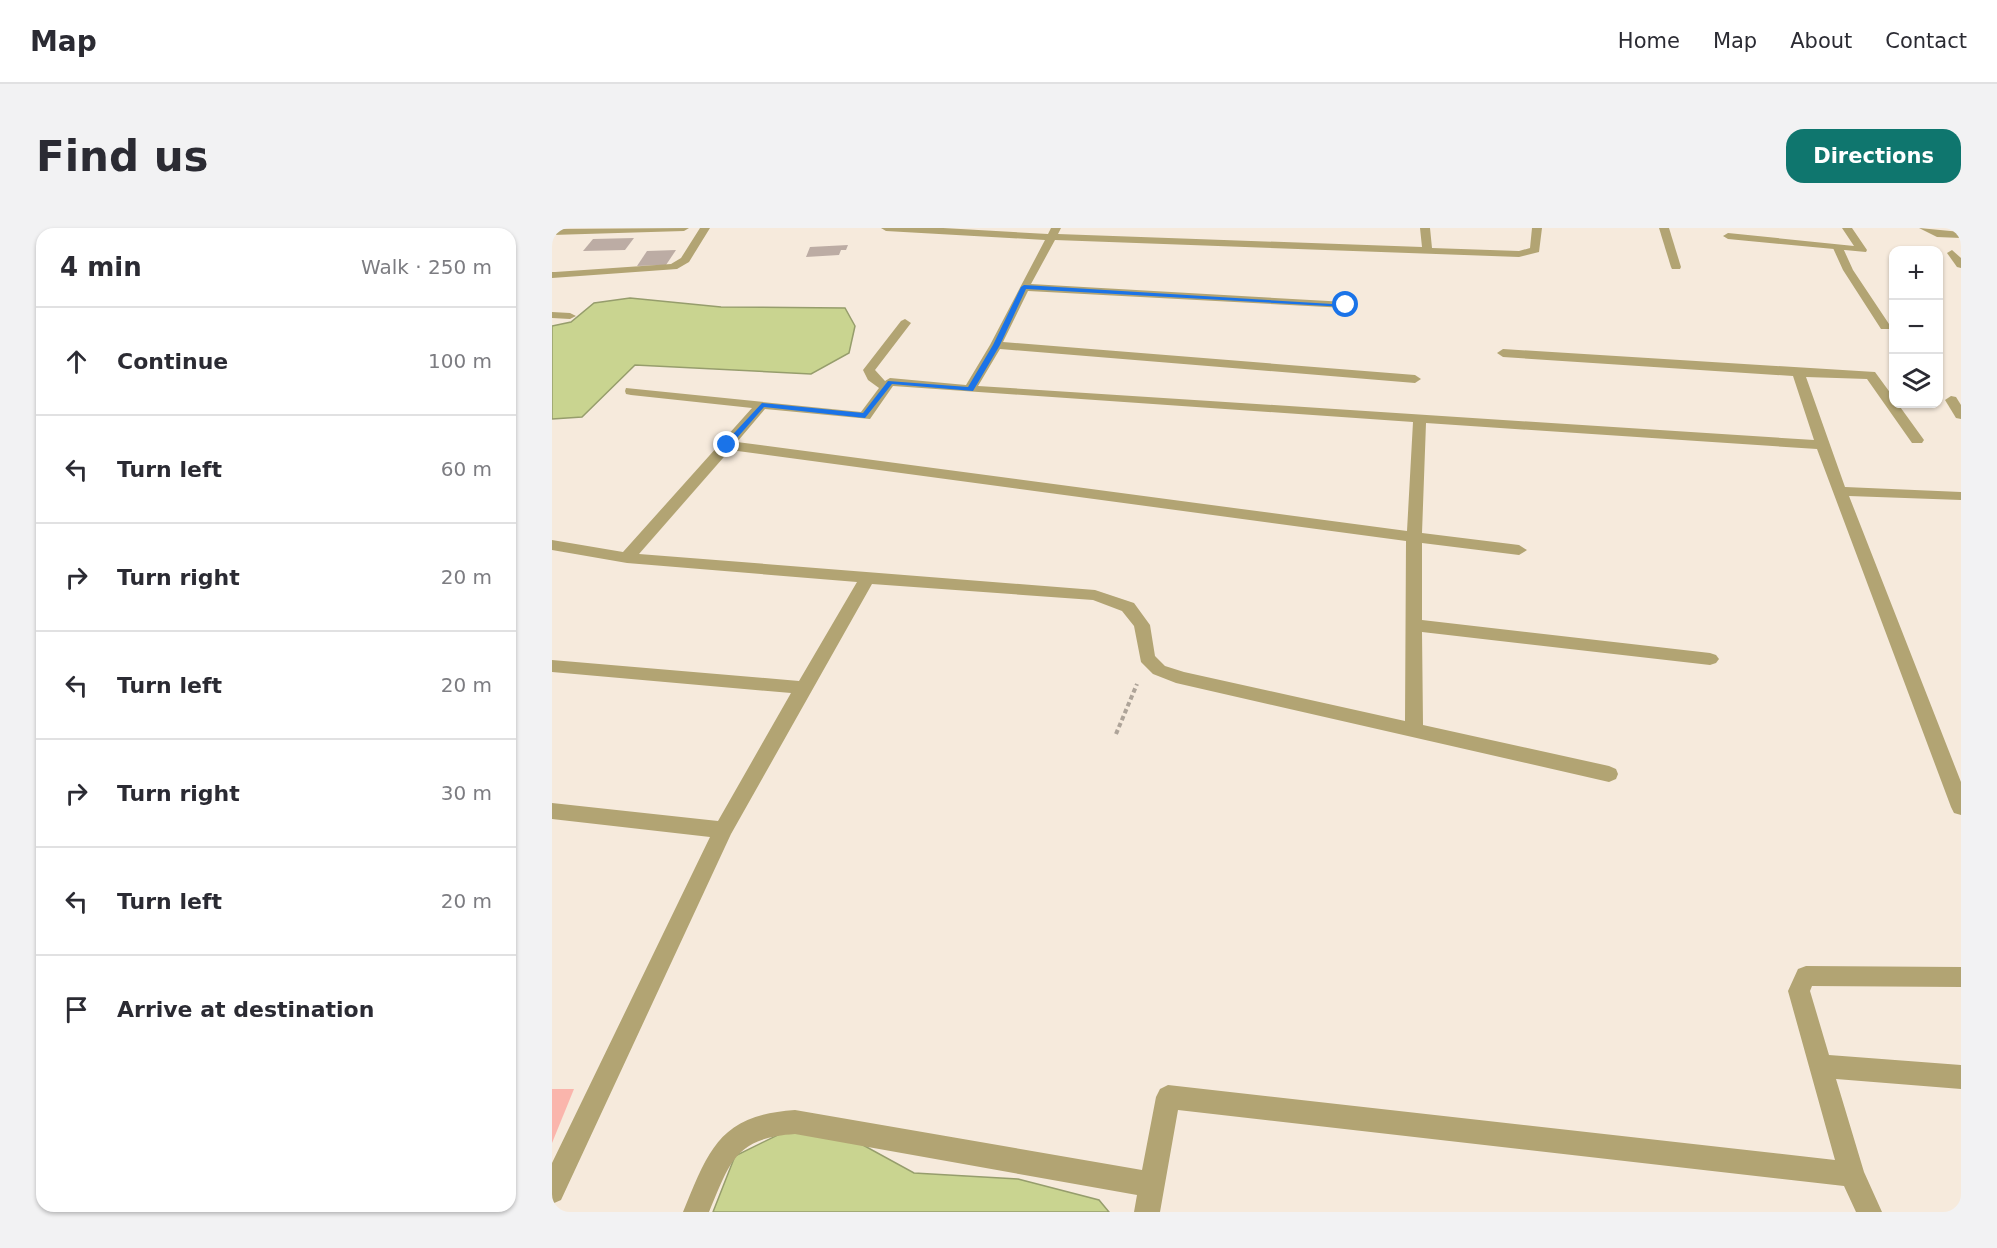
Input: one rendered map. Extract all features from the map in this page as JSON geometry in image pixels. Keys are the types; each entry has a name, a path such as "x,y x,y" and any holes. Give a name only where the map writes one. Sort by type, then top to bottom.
{"street":[{"path":"552,232 684,228"},
{"path":"555,275 673,267 685,260 705,228"},
{"path":"886,228 1315,241 1427,250 1530,253 1535,250 1537,244 1537,228"},
{"path":"1425,228 1427,250"},
{"path":"1664,228 1676,267"},
{"path":"1728,236 1862,250 1847,228"},
{"path":"1924,228 1937,234 1961,235"},
{"path":"970,389 1055,233"},
{"path":"1838,248 1848,270 1885,327"},
{"path":"1952,253 1961,265"},
{"path":"1024,287 1346,305"},
{"path":"552,315 570,316"},
{"path":"886,388 872,377 869,370 905,324"},
{"path":"996,345 1415,379"},
{"path":"1503,353 1798,373 1871,375 1917,440"},
{"path":"1798,373 1822,445 1961,807"},
{"path":"631,391 865,416 890,382 1822,445"},
{"path":"1951,400 1961,415"},
{"path":"627,558 762,405"},
{"path":"1414,731 1414,537 1420,419"},
{"path":"727,445 1519,550"},
{"path":"1840,491 1961,496"},
{"path":"552,545 627,558 1095,595 1128,607 1142,625 1147,658 1160,670 1182,678 1609,774"},
{"path":"552,1191 723,830 867,578"},
{"path":"1414,625 1710,659"},
{"path":"552,666 803,688 795,705"},
{"path":"552,811 723,830"},
{"path":"1869,1212 1852,1174 1799,991 1806,976 1961,977"},
{"path":"1821,1066 1961,1077"},
{"path":"1147,1212 1168,1097 1852,1174"},
{"path":"696,1212 726,1149 749,1132 772,1123 795,1122 1153,1185"}],"path":[{"path":"1116,734 1147,658"}],"shaded area":[{"path":"630,298 721,307 845,308 855,326 849,353 811,374 635,365 582,417 552,419 552,326 571,322 594,303"},
{"path":"552,1089 574,1089 552,1143"},
{"path":"792,1128 841,1133 914,1173 1018,1179 1099,1200 1109,1212 713,1212 735,1156"}],"building":[{"path":"634,238 625,250 583,251 593,239"},
{"path":"848,245 846,250 841,250 839,255 806,257 810,247"},
{"path":"676,250 666,265 637,266 647,251"}],"route":[{"path":"727,445 762,405 865,416 890,382 970,389 996,345 1024,287 1346,305"}]}
